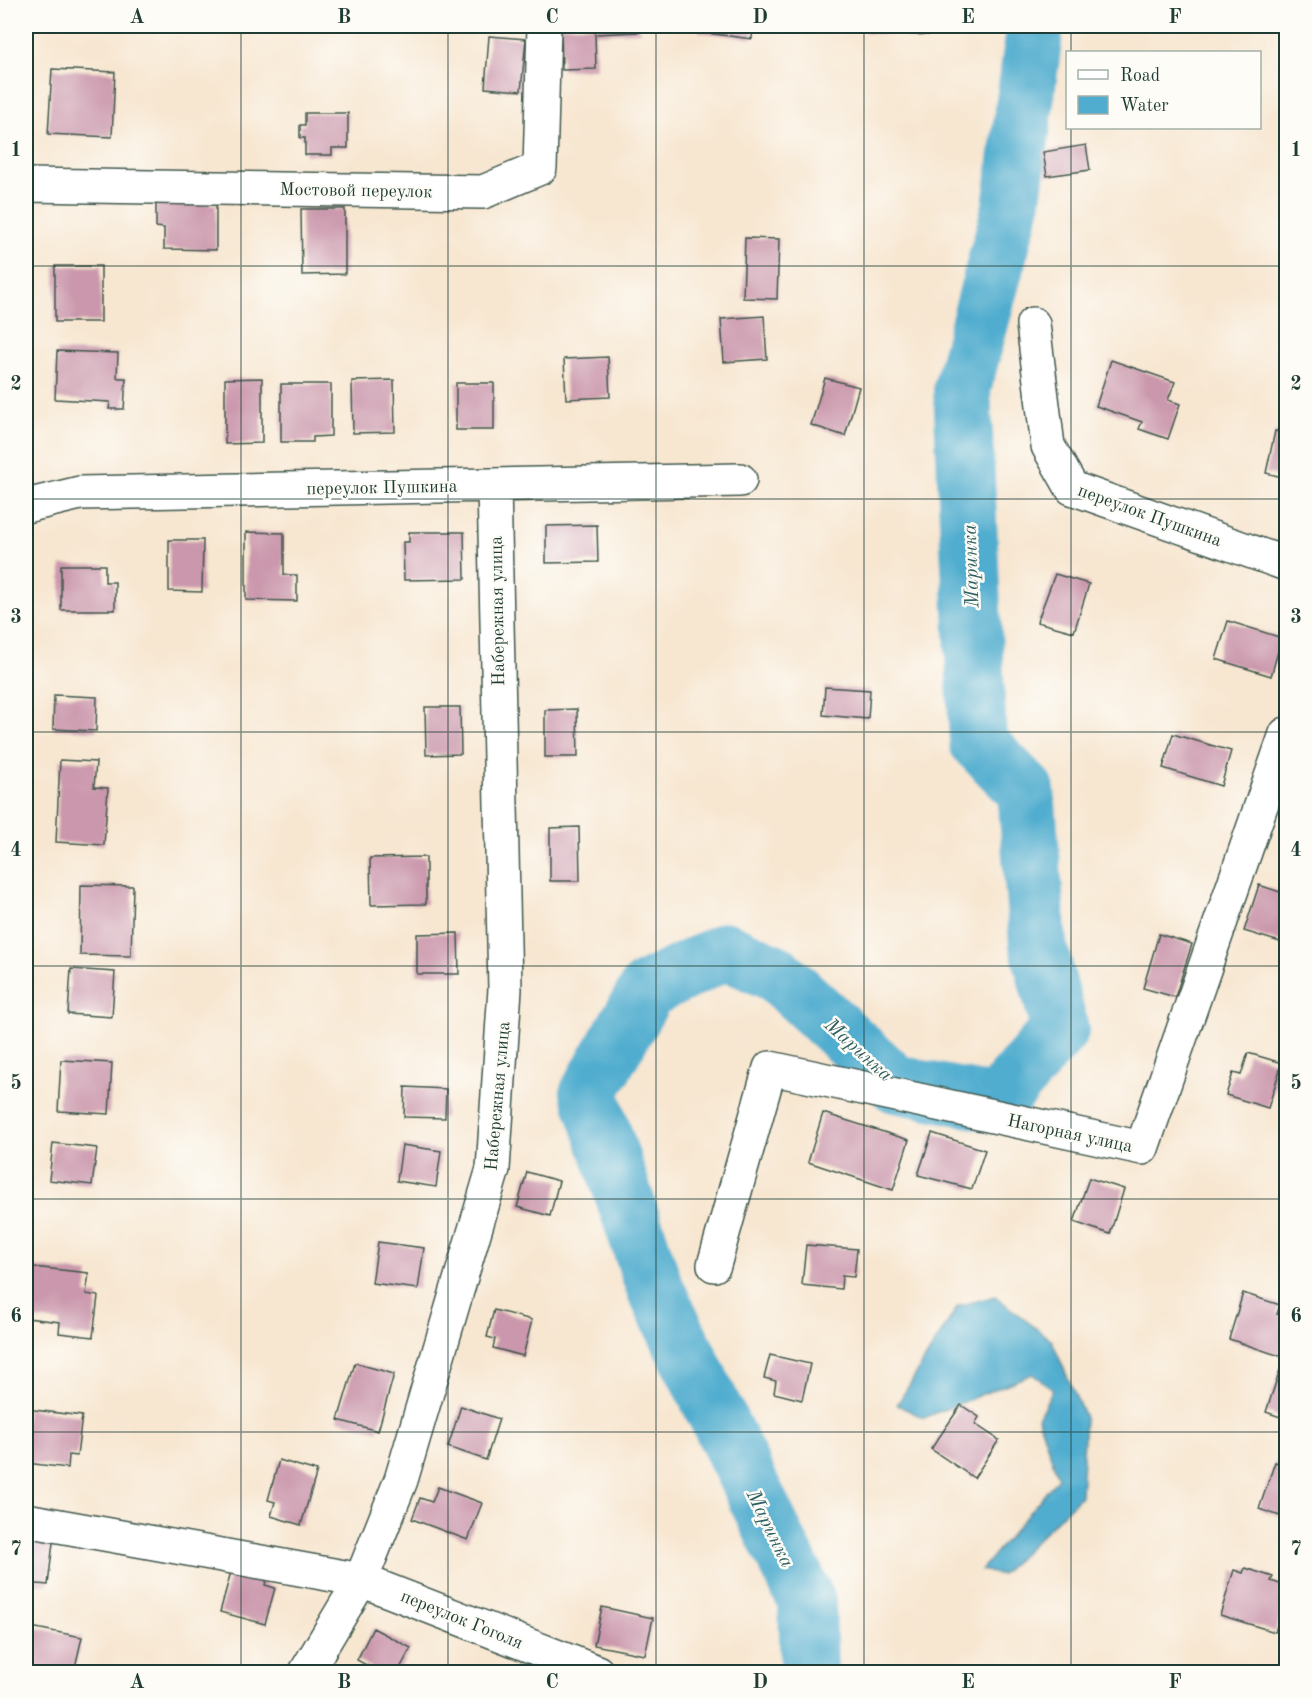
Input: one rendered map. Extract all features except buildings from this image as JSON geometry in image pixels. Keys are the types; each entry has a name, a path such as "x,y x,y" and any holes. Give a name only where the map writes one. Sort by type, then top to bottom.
{"street":[{"name":"Мостовой переулок","path":"26,185 483,192 540,168 544,26"},
{"name":"переулок Пушкина","path":"1033,324 1048,446 1072,488 1287,564"},
{"name":"переулок Пушкина","path":"26,506 80,493 740,480"},
{"name":"Набережная улица","path":"306,1672 361,1580 401,1480 493,1169 505,989 494,485"},
{"name":"Нагорная улица","path":"714,1266 770,1068 1142,1149 1287,734"},
{"name":"переулок Гоголя","path":"26,1520 361,1580 597,1672"}],"water":[{"path":"995,1296 1052,1341 1085,1418 1081,1496 1001,1575 981,1570 1058,1478 1038,1418 1053,1389 1032,1374 924,1418 897,1405 958,1306"}],"waterway":[{"name":"Маринка","path":"809,1672 807,1602 654,1286 589,1092 647,990 726,951 777,974 896,1084 996,1104 1060,1029 1038,945 1026,791 978,742 962,389 1011,207 1035,26"}]}
